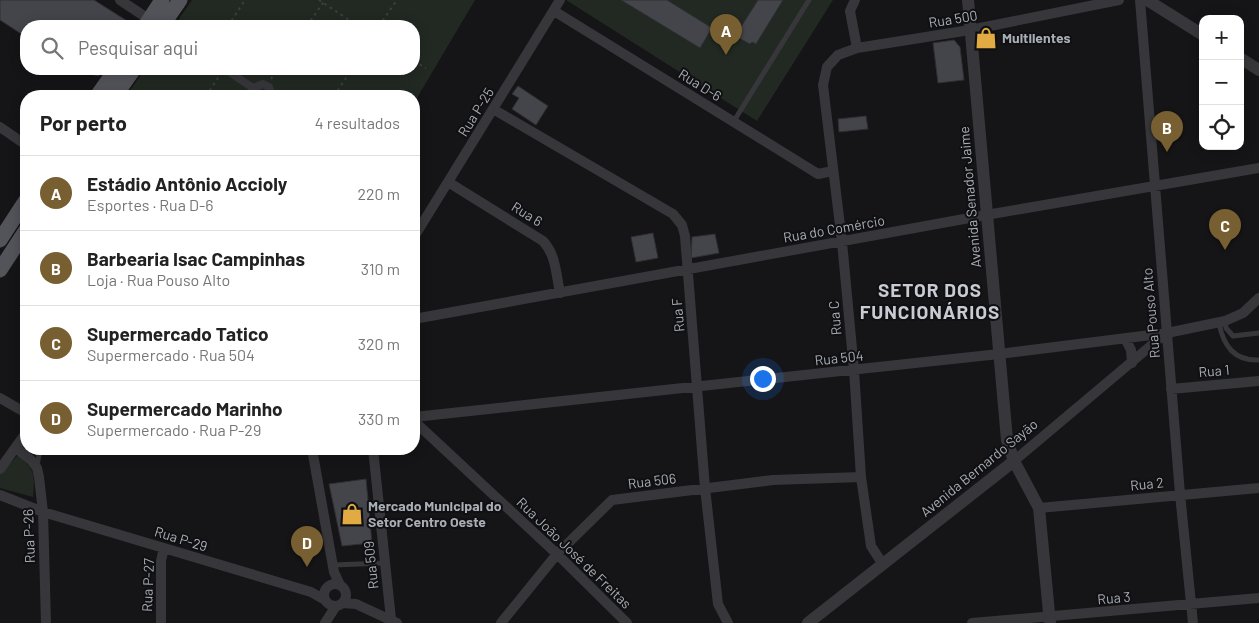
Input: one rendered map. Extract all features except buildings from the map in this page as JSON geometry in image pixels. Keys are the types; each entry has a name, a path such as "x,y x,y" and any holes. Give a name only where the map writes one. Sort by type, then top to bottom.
{"main road":[{"path":"156,20 162,0"},
{"path":"159,20 180,0"},
{"path":"101,90 112,75"},
{"path":"119,90 130,75"},
{"path":"0,240 20,209"},
{"path":"1,266 20,239"}],"street":[{"path":"120,0 147,20"},
{"name":"Rua P-25","path":"420,227 560,0"},
{"path":"855,0 850,11 857,48"},
{"name":"Avenida Senador Jaime","path":"968,0 1007,440 1014,461 1038,508 1050,620"},
{"name":"Rua 500","path":"827,67 838,55 857,48 970,30 1119,0"},
{"name":"Rua Pouso Alto","path":"1140,0 1180,494 1193,623"},
{"path":"1146,0 1199,33"},
{"name":"Rua D-6","path":"554,11 818,174 833,171"},
{"path":"1243,60 1259,70"},
{"name":"Rua C","path":"827,67 823,85 842,242 854,370 861,478 871,546 882,563"},
{"path":"231,75 250,90"},
{"path":"254,90 259,84 266,85 272,90"},
{"name":"Rua F","path":"493,109 673,214 682,225 685,236 688,270 705,488 718,604 728,623"},
{"path":"0,127 20,141"},
{"name":"Rua do Comércio","path":"420,318 986,215 1259,168"},
{"name":"Rua 6","path":"448,182 543,241 550,248 554,259 560,293"},
{"name":"Rua 504","path":"420,416 999,354 1167,333 1222,322 1243,313 1259,298"},
{"name":"Avenida Bernardo Sayão","path":"808,623 1014,461 1167,333"},
{"path":"1125,338 1131,350 1132,363"},
{"name":"Rua 1","path":"1172,389 1259,381"},
{"path":"0,398 20,410"},
{"name":"Rua João José de Freitas","path":"420,428 557,554 627,623"},
{"path":"0,470 20,442"},
{"path":"16,448 20,452"},
{"path":"23,455 37,468"},
{"path":"313,455 333,569 332,586 336,602 326,621"},
{"name":"Rua 509","path":"374,455 385,562 394,621"},
{"name":"Rua P-26","path":"37,468 43,512 46,623"},
{"name":"Rua 506","path":"501,623 557,554 612,500 773,480 861,478"},
{"name":"Rua 2","path":"1038,508 1259,488"},
{"name":"Rua P-29","path":"0,495 43,512 311,592 336,602"},
{"name":"Rua P-27","path":"161,623 161,560 164,548"},
{"path":"311,592 332,586"},
{"path":"332,586 336,602"},
{"name":"Rua 3","path":"972,623 1050,620 1259,598"},
{"path":"336,602 356,604 394,621"}],"lane":[{"path":"733,122 809,0"},
{"path":"1222,322 1233,336 1259,333"},
{"path":"1222,322 1230,351 1237,356 1259,360"},
{"name":"Rua P-26","path":"37,468 39,455"},
{"path":"333,569 385,562"}],"path":[{"path":"232,20 246,0"},
{"path":"319,0 324,1 350,20"},
{"path":"384,20 396,0"},
{"path":"311,20 324,1"},
{"path":"420,64 426,68"},
{"path":"210,90 220,75"},
{"path":"266,85 274,75"},
{"path":"338,90 348,75"}],"shaded area":[{"path":"192,0 475,0 420,93 420,90 130,90 141,75 420,75 420,20 178,20"},
{"path":"566,0 833,0 757,121"},
{"path":"18,455 33,473 33,497 0,488 0,474"}],"place":[{"name":"Multilentes","path":"986,38"},
{"name":"Estádio Antônio Accioly","path":"726,55"},
{"name":"Barbearia Isac Campinhas","path":"1167,152"},
{"name":"Supermercado Tatico","path":"1225,250"},
{"name":"Mercado Municipal do Setor Centro Oeste","path":"352,514"},
{"name":"Supermercado Marinho","path":"307,567"}],"district":[{"name":"SETOR DOS FUNCIONÁRIOS","path":"930,301"}]}
